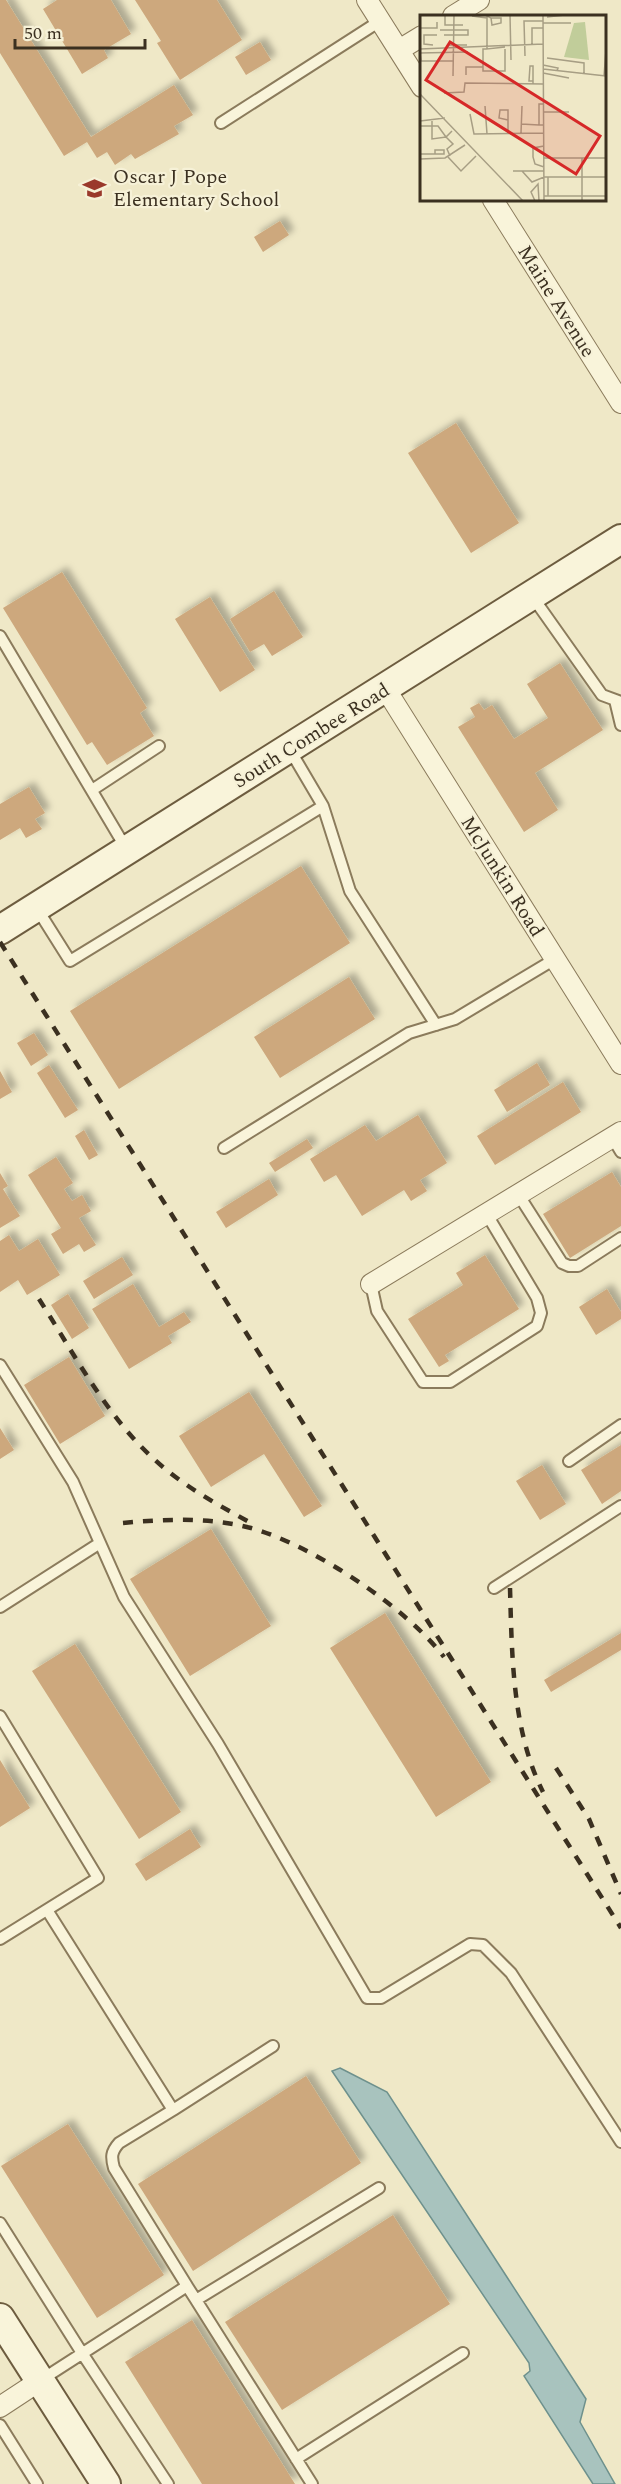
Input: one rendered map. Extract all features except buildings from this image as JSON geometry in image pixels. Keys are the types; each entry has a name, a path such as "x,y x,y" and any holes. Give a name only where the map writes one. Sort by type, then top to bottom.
{"main road":[{"name":"South Combee Road","path":"0,930 621,538"},
{"path":"0,2318 106,2484"}],"street":[{"path":"367,0 420,84"},
{"path":"455,15 479,0"},
{"path":"399,51 420,37"},
{"name":"Maine Avenue","path":"494,201 621,403"},
{"name":"McJunkin Road","path":"385,688 621,1064"},
{"path":"371,1284 518,1194 618,1140"},
{"path":"0,2407 41,2380"}],"lane":[{"path":"221,123 380,21"},
{"path":"532,596 602,695 618,701 621,725"},
{"path":"0,636 128,850"},
{"path":"92,790 159,746"},
{"path":"289,748 323,806 350,891 436,1025"},
{"path":"36,907 70,960 323,806"},
{"path":"224,1148 408,1033 456,1019 555,960"},
{"path":"518,1194 562,1263 578,1266 621,1238"},
{"path":"371,1284 376,1311 423,1382 450,1382 537,1326 541,1313 537,1298 486,1214"},
{"path":"0,1365 73,1482 124,1597 218,1744 367,1998 381,1998 470,1944 483,1946 511,1973 621,2142"},
{"path":"569,1461 621,1425"},
{"path":"495,1588 621,1506"},
{"path":"0,1607 100,1543"},
{"path":"0,1716 98,1878 0,1939"},
{"path":"47,1910 173,2110"},
{"path":"273,2046 119,2144 112,2151 111,2159 114,2168 312,2484"},
{"path":"196,2300 379,2187"},
{"path":"0,2223 168,2484"},
{"path":"41,2380 187,2286"},
{"path":"296,2459 463,2353"},
{"path":"0,2425 37,2484"}],"water":[{"path":"340,2068 387,2092 586,2399 580,2422 615,2484 593,2484 524,2376 530,2371 529,2363 332,2071"}],"railway":[{"path":"0,942 621,1928"},
{"path":"39,1299 106,1404 137,1442 165,1469 189,1486 253,1524"},
{"path":"123,1523 171,1520 219,1522 235,1524 275,1536 302,1548 356,1580 406,1618 444,1657"},
{"path":"510,1588 513,1666 519,1718 525,1744 543,1792"},
{"path":"556,1768 589,1819 621,1894"}],"place":[{"name":"Oscar J Pope Elementary School","path":"95,188"}]}
